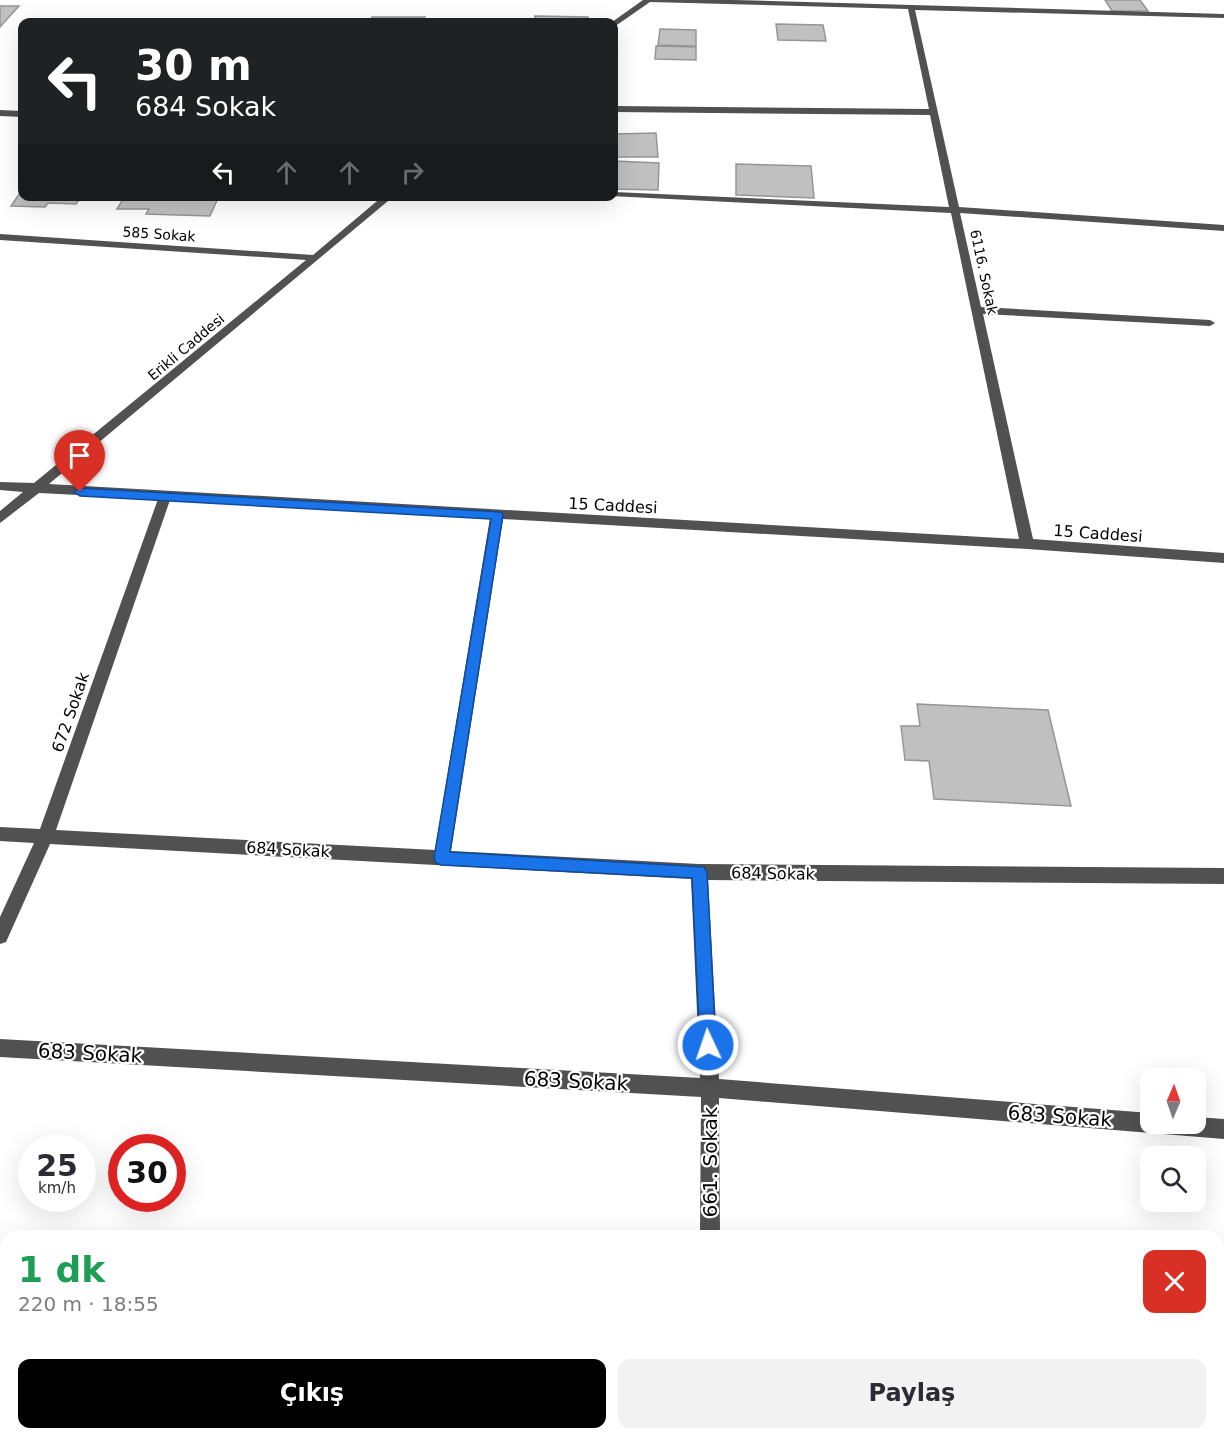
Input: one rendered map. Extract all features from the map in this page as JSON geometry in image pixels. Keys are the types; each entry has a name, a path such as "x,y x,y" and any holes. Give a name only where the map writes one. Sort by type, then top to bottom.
{"street":[{"path":"618,22 650,0 1224,16"},
{"name":"6116. Sokak","path":"911,7 1027,544"},
{"path":"618,109 934,112"},
{"path":"0,113 18,114"},
{"path":"618,195 955,210 1224,228"},
{"name":"Erikli Caddesi","path":"0,518 38,489 384,201"},
{"name":"585 Sokak","path":"0,237 316,258"},
{"path":"976,310 1210,323"},
{"name":"15 Caddesi","path":"0,486 1027,544 1224,558"},
{"name":"672 Sokak","path":"0,936 46,836 165,497"},
{"path":"441,858 497,515"},
{"name":"684 Sokak","path":"0,834 699,872 1224,876"},
{"name":"661. Sokak","path":"699,872 710,1088 710,1230"},
{"name":"683 Sokak","path":"0,1048 710,1088 1140,1122"},
{"path":"1206,1128 1224,1129"}],"building":[{"path":"1105,0 1140,0 1148,11 1112,11"},
{"path":"0,6 19,6 0,27"},
{"path":"535,16 588,17 588,18 535,18"},
{"path":"372,17 425,17 425,18"},
{"path":"776,24 823,25 826,41 778,40"},
{"path":"660,29 696,30 696,46 658,45"},
{"path":"656,46 696,47 696,60 655,59"},
{"path":"656,133 658,157 618,157 618,134"},
{"path":"618,161 659,163 658,190 618,189"},
{"path":"736,164 811,166 814,198 736,195"},
{"path":"18,196 18,201 78,201 76,204 48,203 45,207 11,206"},
{"path":"122,201 217,201 210,216 146,214 149,209 117,209"},
{"path":"917,704 1048,710 1071,806 934,799 929,761 905,760 901,726 920,726"}],"route":[{"path":"80,492 497,515 441,858 699,872 708,1045"}]}
